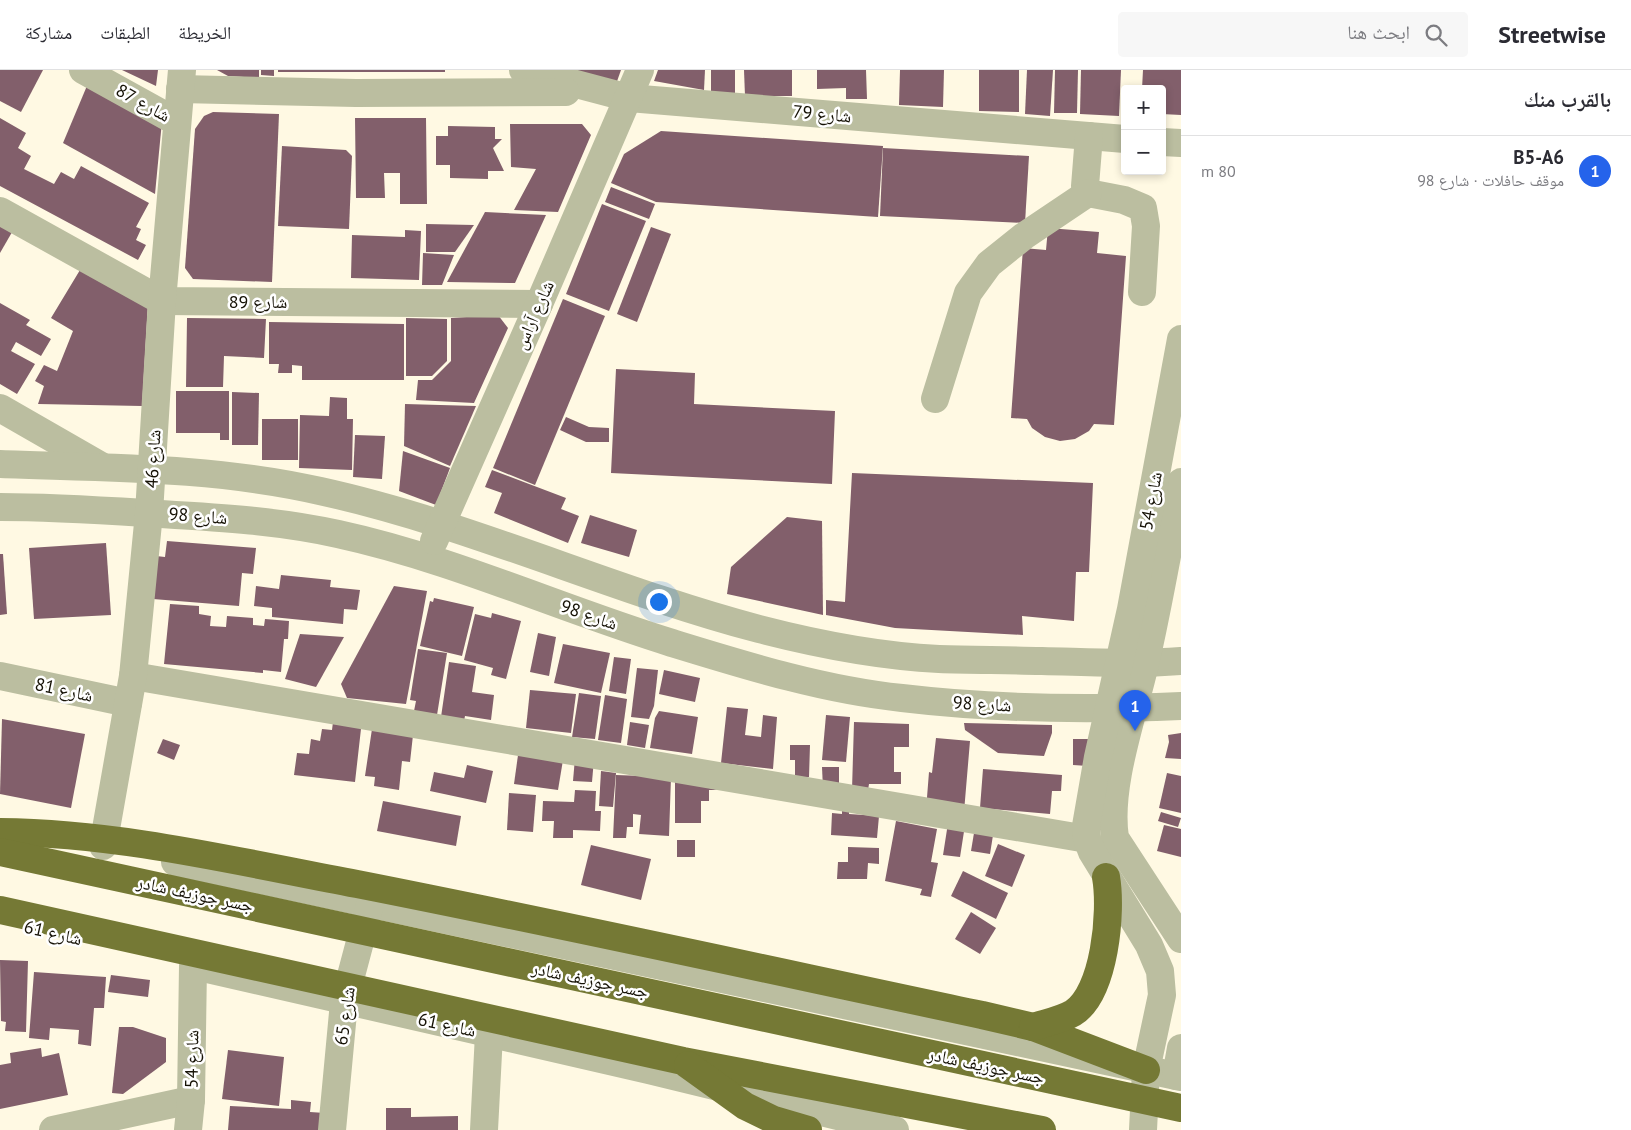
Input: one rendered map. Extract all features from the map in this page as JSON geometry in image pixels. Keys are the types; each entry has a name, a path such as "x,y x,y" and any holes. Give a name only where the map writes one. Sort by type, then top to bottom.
{"highway":[{"path":"0,832 80,836 216,857 454,903 1033,1027 1146,1070"},
{"name":"جسر جوزيف شادر","path":"0,852 1181,1108"},
{"path":"1033,1027 1072,1013 1086,1001 1104,950 1109,892 1106,877"},
{"path":"0,910 683,1061 1042,1130"},
{"path":"683,1061 745,1106 774,1120 808,1130"}],"street":[{"name":"شارع 87","path":"83,70 177,122"},
{"name":"شارع 79","path":"523,70 629,98 1121,139"},
{"name":"شارع آراس","path":"427,559 440,524 539,304 640,70"},
{"name":"شارع 46","path":"102,846 133,676 149,513 162,301 181,80"},
{"path":"181,80 356,93 601,92"},
{"path":"1088,193 1085,186 1089,136"},
{"path":"1166,142 1181,144"},
{"path":"935,399 968,293 989,264 1024,236 1088,193 1124,200 1143,208 1146,226 1142,292"},
{"name":"شارع 89","path":"0,211 162,301 539,304"},
{"name":"شارع 54","path":"1132,663 1131,609 1181,339"},
{"path":"0,408 105,468"},
{"path":"0,464 152,470 260,479 322,491 440,524 614,584 759,629 828,644 937,658 1132,663 1181,661"},
{"name":"شارع 54","path":"1132,663 1175,546 1181,482"},
{"name":"شارع 98","path":"0,506 149,513 269,522 340,534 427,559 669,642 747,666 832,687 900,698 963,704 1121,708 1181,706"},
{"path":"1132,663 1121,708 1086,826 1087,839 1106,877 1149,945 1160,971 1162,996 1146,1070 1143,1130"},
{"name":"شارع 81","path":"0,676 128,703"},
{"path":"133,676 1087,839"},
{"path":"1121,708 1121,760 1113,822 1116,838 1181,939"},
{"path":"0,824 1178,1077 1181,1048"},
{"name":"شارع 65","path":"332,1130 344,1002 370,904"},
{"name":"شارع 61","path":"0,921 894,1130"},
{"name":"شارع 54","path":"53,1130 191,1100 193,966"},
{"path":"484,1130 489,1034"},
{"path":"188,1130 191,1100"}],"building":[{"path":"0,70 43,70 21,112 0,101"},
{"path":"122,70 158,70 156,86"},
{"path":"217,70 259,70 259,78 228,76"},
{"path":"261,70 274,70 274,76 261,75"},
{"path":"278,70 445,70 445,72 278,72"},
{"path":"559,70 621,70 615,87"},
{"path":"658,70 705,70 704,90 654,81"},
{"path":"711,70 735,70 735,94 711,94"},
{"path":"744,70 792,70 792,96 745,96"},
{"path":"817,70 866,70 867,99 846,99 846,88 817,89"},
{"path":"900,70 944,70 943,107 899,105"},
{"path":"979,70 1019,70 1019,112 979,111"},
{"path":"1027,70 1053,70 1050,116 1025,114"},
{"path":"1055,70 1078,70 1077,113 1054,113"},
{"path":"1081,70 1121,70 1119,116 1080,114"},
{"path":"1143,70 1181,70 1181,115 1166,114 1166,85 1142,85"},
{"path":"89,81 162,121 155,194 63,143"},
{"path":"213,112 279,114 272,282 193,279 185,268 195,129 204,116"},
{"path":"0,118 26,133 18,148 31,156 24,169 54,184 61,172 74,179 81,166 149,203 136,227 141,229 136,240 146,245 138,260 0,186"},
{"path":"355,118 426,118 427,204 400,204 400,173 384,173 385,198 356,198"},
{"path":"510,124 582,124 591,135 558,212 514,210 536,169 511,167"},
{"path":"448,126 495,127 495,139 502,139 493,148 504,171 488,171 488,179 450,178 450,165 436,165 436,136 448,136"},
{"path":"661,131 883,146 878,217 656,202 611,183 624,154"},
{"path":"282,146 346,150 352,156 349,229 278,226"},
{"path":"883,148 1029,156 1025,223 880,216"},
{"path":"611,187 655,204 649,219 605,202"},
{"path":"602,204 646,221 609,311 566,294"},
{"path":"485,212 546,215 515,283 447,282"},
{"path":"0,218 15,227 0,253"},
{"path":"426,224 474,225 455,252 426,252"},
{"path":"651,227 671,234 637,322 617,314"},
{"path":"1048,228 1099,232 1097,253 1126,256 1114,425 1094,424 1089,431 1075,439 1060,441 1045,437 1032,428 1027,419 1011,418 1023,248 1046,250"},
{"path":"405,230 421,231 419,280 351,278 352,235 405,237"},
{"path":"423,253 454,255 442,285 422,285"},
{"path":"80,270 148,303 142,406 38,404 44,386 35,381 44,365 57,371 73,331 51,318"},
{"path":"563,299 605,316 535,485 493,468"},
{"path":"0,303 30,320 26,325 51,339 41,356 16,342 11,351 35,364 17,394 0,384"},
{"path":"498,315 508,328 474,403 416,400 418,380 432,380 451,361 451,318"},
{"path":"187,318 266,319 264,358 224,356 223,387 186,387"},
{"path":"406,318 447,319 447,361 432,376 406,376"},
{"path":"269,322 404,324 404,380 302,380 302,366 292,365 292,373 278,373 279,364 269,364"},
{"path":"616,369 695,373 694,404 835,411 832,484 611,473"},
{"path":"176,391 229,391 229,440 220,440 220,433 176,433"},
{"path":"232,392 259,393 258,445 232,445"},
{"path":"330,397 347,398 347,419 353,419 352,470 299,468 300,415 329,416"},
{"path":"405,404 476,406 450,466 404,446"},
{"path":"566,417 589,427 609,428 609,442 586,442 560,430"},
{"path":"262,419 298,419 298,460 262,460"},
{"path":"355,435 385,436 382,479 353,477"},
{"path":"403,451 450,468 436,505 399,491"},
{"path":"492,470 566,498 561,509 579,516 568,543 494,513 502,493 485,487"},
{"path":"852,473 1093,483 1089,572 1076,572 1074,621 1022,616 1023,635 895,628 826,615 826,600 845,602"},
{"path":"590,515 637,530 629,557 581,543"},
{"path":"787,517 822,521 823,615 727,594 731,567"},
{"path":"167,541 256,548 253,574 242,573 239,606 153,599 156,556 165,557"},
{"path":"106,543 111,615 34,619 29,548"},
{"path":"0,554 3,554 7,614 0,615"},
{"path":"281,575 331,580 330,587 360,590 357,610 344,609 343,624 272,617 272,608 254,606 256,586 279,589"},
{"path":"394,586 427,591 406,704 347,698 341,684"},
{"path":"434,598 474,607 462,656 420,646 430,601 433,602"},
{"path":"170,604 199,606 199,614 211,616 210,626 226,627 227,616 253,618 253,625 264,626 265,619 289,621 288,639 284,639 281,672 263,670 263,673 164,664"},
{"path":"492,613 521,621 506,679 491,675 493,668 464,660 475,614 491,618"},
{"path":"538,633 556,637 549,676 530,672"},
{"path":"300,634 344,637 316,687 285,679"},
{"path":"563,644 610,653 601,693 554,683"},
{"path":"418,649 447,653 437,715 414,711 416,701 410,700"},
{"path":"614,657 631,659 626,694 609,691"},
{"path":"449,662 476,666 472,692 494,695 491,720 465,716 464,721 441,717"},
{"path":"637,668 658,670 654,706 649,719 631,717"},
{"path":"664,670 700,678 695,702 659,694"},
{"path":"530,690 576,694 571,733 526,728"},
{"path":"579,693 601,696 595,739 572,737"},
{"path":"605,695 627,699 621,743 598,740"},
{"path":"727,707 748,709 745,735 761,737 763,715 777,717 773,769 721,763"},
{"path":"659,711 698,717 692,754 650,748 655,718"},
{"path":"826,715 850,717 846,762 822,760"},
{"path":"2,719 85,734 71,808 0,794"},
{"path":"362,720 355,782 294,775 297,753 309,754 311,739 320,741 322,729 332,730 333,722"},
{"path":"630,722 649,725 645,748 627,745"},
{"path":"854,722 909,724 909,747 894,747 894,772 901,772 901,784 869,784 868,790 852,790"},
{"path":"964,723 1052,725 1052,733 1044,756 998,753 965,730"},
{"path":"372,729 413,735 410,762 402,761 399,790 374,786 375,777 365,776"},
{"path":"1181,733 1181,759 1165,758 1169,742 1168,735"},
{"path":"936,738 970,741 964,812 926,810 929,772 932,773"},
{"path":"163,739 180,745 174,760 157,753"},
{"path":"1073,739 1088,739 1088,766 1073,765"},
{"path":"790,745 810,745 809,777 795,777 795,760 790,760"},
{"path":"519,748 564,754 558,790 514,784"},
{"path":"575,758 594,759 592,782 573,781"},
{"path":"467,765 493,771 486,803 430,791 434,772 464,778"},
{"path":"822,767 839,767 839,789 823,789"},
{"path":"983,769 1062,775 1061,791 1052,791 1050,814 980,808"},
{"path":"601,771 616,773 613,807 599,806"},
{"path":"1167,773 1181,776 1181,813 1159,808"},
{"path":"616,775 671,777 669,836 639,834 641,815 633,814 633,827 627,827 626,838 613,838"},
{"path":"675,780 718,790 709,790 709,801 701,801 701,823 675,823"},
{"path":"575,790 596,791 595,811 601,811 600,831 573,830 573,838 553,838 554,821 542,821 543,801 574,802"},
{"path":"509,793 536,795 533,832 507,830"},
{"path":"383,801 461,816 456,846 377,831"},
{"path":"842,808 849,808 849,814 879,816 877,838 831,835 832,813 842,814"},
{"path":"1161,812 1181,818 1178,827 1158,821"},
{"path":"896,821 937,829 931,862 938,863 931,897 920,895 922,889 885,881"},
{"path":"948,823 965,825 960,857 943,855"},
{"path":"1164,825 1181,829 1181,857 1157,851"},
{"path":"975,827 994,829 990,854 971,851"},
{"path":"677,840 695,840 695,857 677,857"},
{"path":"998,844 1025,855 1012,887 985,876"},
{"path":"591,845 651,859 641,900 581,885"},
{"path":"848,847 879,848 879,864 868,863 867,879 837,879 838,862 848,862"},
{"path":"963,871 1008,893 996,919 951,896"},
{"path":"971,912 996,928 980,954 955,939"},
{"path":"0,960 28,961 26,1032 5,1031 6,1022 1,1021"},
{"path":"34,972 106,977 104,1008 94,1008 91,1046 78,1044 79,1030 50,1028 49,1040 29,1038"},
{"path":"111,975 150,980 148,997 108,992"},
{"path":"119,1027 133,1027 166,1038 166,1062 123,1094 112,1093"},
{"path":"41,1048 42,1057 59,1053 68,1095 0,1109 0,1065 11,1063 10,1053"},
{"path":"228,1050 284,1057 279,1106 222,1099"},
{"path":"291,1100 311,1102 310,1112 325,1113 324,1130 228,1130 230,1106 291,1109"},
{"path":"386,1108 411,1108 411,1117 458,1116 458,1130 386,1130"}],"place":[{"name":"B5-A6","path":"1135,731"}]}
